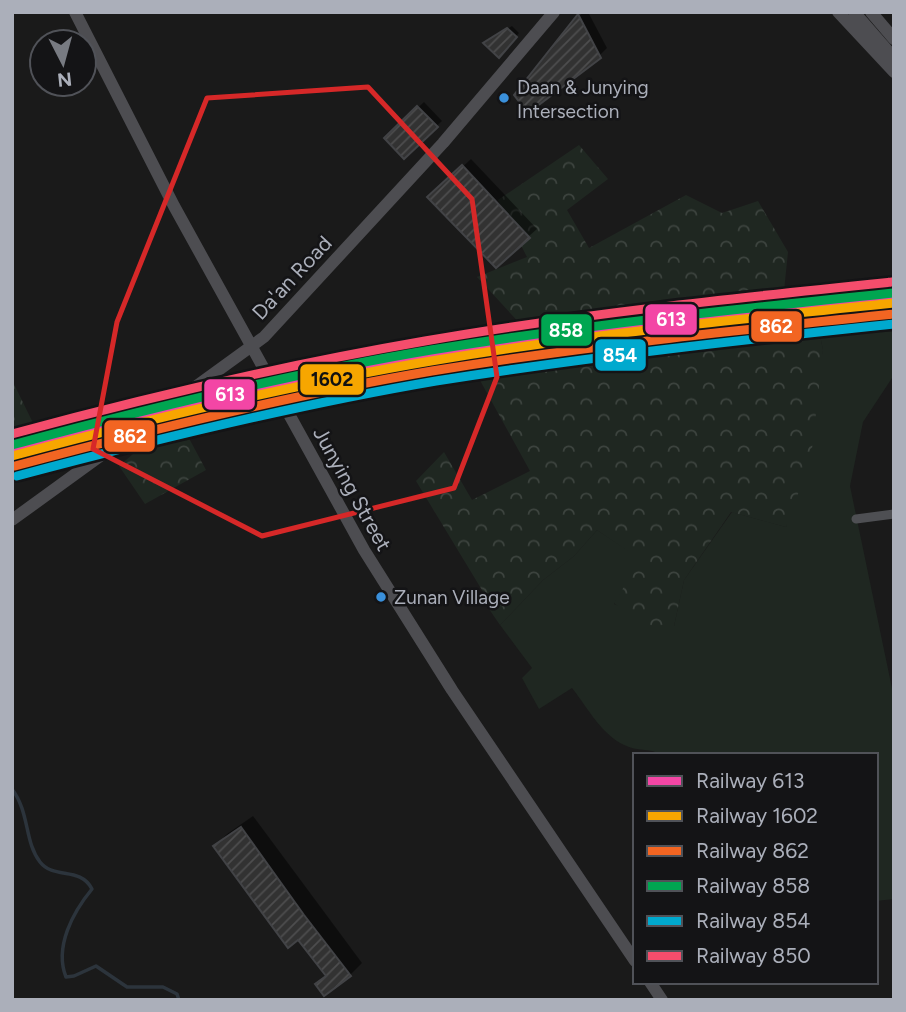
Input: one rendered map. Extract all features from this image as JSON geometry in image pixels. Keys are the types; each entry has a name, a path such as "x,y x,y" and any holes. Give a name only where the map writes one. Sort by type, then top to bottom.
{"street":[{"name":"Junying Street","path":"75,12 174,206 363,550 400,610 633,958"},
{"name":"Da'an Road","path":"12,520 264,337 443,143 554,12"},
{"path":"838,12 894,72"},
{"path":"854,12 894,58"},
{"path":"871,12 894,39"},
{"path":"856,519 894,514"},
{"path":"651,984 662,1000"}],"highlighted area":[{"path":"368,87 472,199 497,377 454,488 262,536 93,449 117,322 207,98"}],"green space":[{"path":"579,145 608,179 567,210 589,248 686,195 722,213 758,201 788,252 783,300 524,328 477,277 527,257 498,200"},
{"path":"894,293 894,320 679,338 402,379 410,353 554,328"},
{"path":"894,331 894,375 863,422 850,486 894,698 894,899 878,901 878,753 657,753 629,747 604,730 572,688 539,709 522,678 532,668 500,625 543,580 574,556 597,530 629,551 634,572 614,604 674,626 684,580 732,512 786,527 823,350 820,336"},
{"path":"820,336 823,350 811,458 786,527 731,512 684,580 674,626 651,632 614,603 633,572 628,551 597,530 574,556 543,580 500,625 487,606 488,600 416,481 444,452 472,500 530,471 476,373 729,339"},
{"path":"252,378 274,407 233,415 216,394"},
{"path":"12,380 34,425 12,431"},
{"path":"128,417 115,428 88,443 12,467 12,447"},
{"path":"184,429 206,470 145,504 119,466 153,437"}],"building":[{"path":"578,14 601,58 528,113 514,95"},
{"path":"507,28 517,37 499,58 483,43"},
{"path":"417,106 438,127 404,159 384,138"},
{"path":"462,165 530,238 496,268 427,197"},
{"path":"241,827 351,976 324,996 315,984 326,976 298,940 288,948 213,846"}],"waterway":[{"path":"12,789 22,808 31,845 40,862 52,871 81,878 92,889 67,930 62,954 66,977 96,966 127,987 163,987 177,994 179,1000"}],"rail line":[{"name":"850","path":"12,434 217,383 425,341 599,315 892,282"},
{"name":"858","path":"12,445 220,393 431,350 604,325 893,293"},
{"name":"613","path":"12,448 246,390 483,345 637,324 894,297"},
{"name":"1602","path":"12,456 220,404 431,361 604,335 894,303"},
{"name":"862","path":"15,466 222,414 432,371 605,346 894,314"},
{"name":"854","path":"17,476 226,424 436,381 550,364 894,324"}],"place":[{"name":"Daan & Junying Intersection","path":"504,98"},
{"name":"Zunan Village","path":"381,597"}]}
